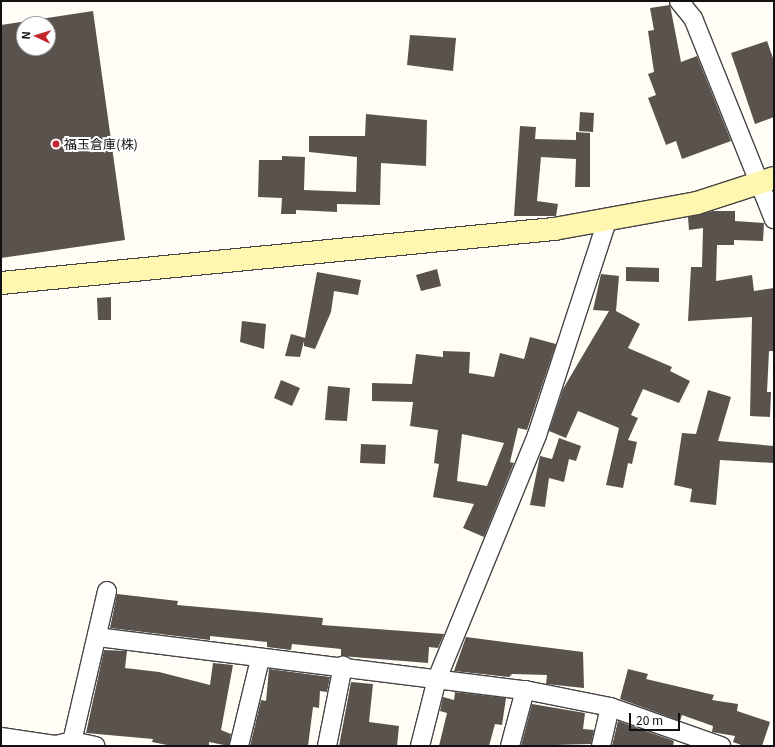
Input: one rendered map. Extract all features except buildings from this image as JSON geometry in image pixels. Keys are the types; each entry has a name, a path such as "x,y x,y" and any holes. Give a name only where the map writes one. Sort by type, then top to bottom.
{"street":[{"path":"679,1 693,18 767,180 774,219"},
{"path":"1,283 607,221 697,203 767,180"},
{"path":"420,746 437,679 537,436 607,221"},
{"path":"72,743 107,591"},
{"path":"96,637 260,659 344,666 524,690 610,707 696,741 721,746"},
{"path":"239,746 260,659"},
{"path":"327,746 344,666"},
{"path":"510,746 524,690"},
{"path":"601,746 610,707"},
{"path":"1,737 56,745 72,743 95,746"}],"place":[{"name":"福玉倉庫(株)","path":"56,144"}]}
